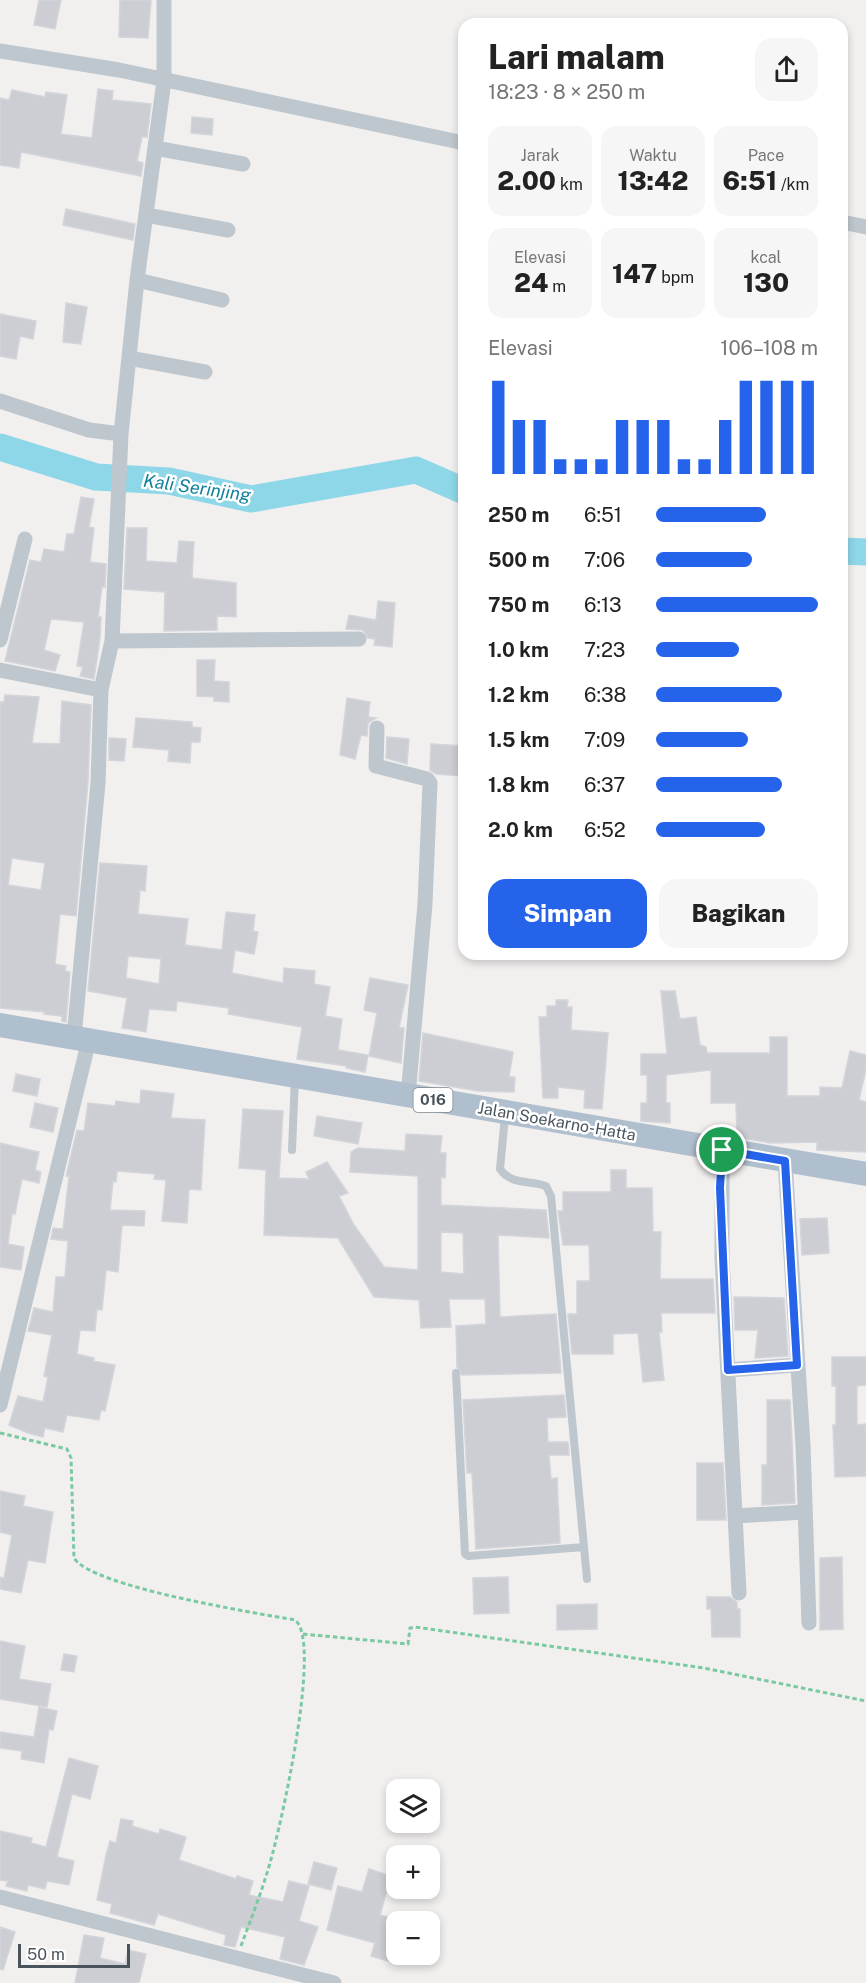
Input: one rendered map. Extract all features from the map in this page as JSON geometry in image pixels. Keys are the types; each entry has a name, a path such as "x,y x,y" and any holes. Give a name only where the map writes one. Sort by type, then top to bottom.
{"main road":[{"name":"Jalan Soekarno-Hatta","path":"0,1025 505,1112 721,1167 785,1161 866,1174"}],"street":[{"path":"0,1405 81,1038 98,783 101,690 112,641 121,434 137,280 164,81 164,0"},
{"path":"0,51 119,70 458,142"},
{"path":"155,148 243,164"},
{"path":"146,215 228,230"},
{"path":"848,223 866,227"},
{"path":"137,280 222,300"},
{"path":"129,358 205,372"},
{"path":"0,400 89,430 121,434"},
{"path":"0,640 25,539"},
{"path":"112,641 359,639"},
{"path":"0,670 101,690"},
{"path":"377,728 376,766 427,779 430,783 426,904 408,1096"},
{"path":"785,1161 809,1623"},
{"path":"721,1167 739,1593"},
{"path":"728,1370 797,1365"},
{"path":"735,1516 805,1512"},
{"path":"0,1897 334,1983"}],"lane":[{"path":"292,1150 295,1076"},
{"path":"505,1112 500,1169 505,1176 512,1179 546,1186 551,1196 586,1579"},
{"path":"456,1373 465,1554 584,1547"}],"path":[{"path":"0,1432 67,1449 70,1458 74,1558 80,1566 153,1592 295,1620 303,1634 303,1677 293,1768 270,1864 237,1959"},
{"path":"303,1634 408,1644 410,1628 415,1627 704,1668 866,1701"}],"building":[{"path":"39,0 61,0 55,29 34,25"},
{"path":"120,0 151,0 148,38 119,37"},
{"path":"98,89 113,91 112,100 151,104 147,137 142,137 137,161 143,163 141,176 21,152 19,168 0,165 0,98 9,100 12,90 45,97 46,92 67,95 61,134 92,138"},
{"path":"192,117 213,119 212,135 191,133"},
{"path":"66,209 135,224 133,240 63,225"},
{"path":"66,303 87,307 81,344 63,342"},
{"path":"0,314 36,321 33,339 20,336 16,359 0,356"},
{"path":"81,497 94,499 89,527 94,528 90,562 106,564 105,587 102,587 98,617 101,617 100,638 94,679 80,676 83,667 77,666 84,622 51,619 44,650 60,655 55,671 5,661 30,560 41,562 44,549 64,552 67,534 74,534"},
{"path":"127,528 147,528 146,561 177,563 179,541 194,542 192,578 236,583 236,617 217,616 217,630 164,631 165,592 124,589"},
{"path":"378,601 395,603 392,647 374,645 375,639 368,638 363,630 346,629 349,615 376,620"},
{"path":"197,660 215,660 214,681 229,682 229,702 214,701 214,697 197,696"},
{"path":"5,695 39,697 32,743 60,744 62,701 91,705 88,782 76,916 60,914 55,964 66,966 65,971 70,972 66,1022 62,1021 62,1016 44,1014 45,1012 0,1008 0,702 4,702","holes":["12,858 45,863 41,890 8,885"]},
{"path":"347,698 370,702 368,717 376,718 368,723 367,736 361,735 355,759 340,755"},
{"path":"136,718 192,722 192,727 201,728 200,742 191,742 190,763 168,761 169,750 133,747"},
{"path":"387,737 409,739 407,764 386,758"},
{"path":"109,738 126,739 124,761 109,760"},
{"path":"431,744 458,746 458,776 436,774 430,770"},
{"path":"100,863 147,866 145,891 140,890 138,914 188,919 185,945 222,950 226,912 255,915 253,931 258,932 254,954 235,950 232,973 283,983 284,968 315,971 314,984 330,987 325,1016 342,1019 338,1050 368,1055 365,1072 346,1068 347,1066 297,1059 302,1027 228,1014 229,1008 177,1001 176,1011 149,1009 146,1032 122,1028 127,998 88,991","holes":["128,956 161,959 159,984 126,978"]},
{"path":"370,978 408,985 399,1028 404,1028 401,1063 369,1056 377,1013 364,1010"},
{"path":"661,991 675,991 680,1019 696,1017 700,1045 706,1047 707,1053 770,1053 770,1037 787,1037 787,1096 820,1096 820,1087 842,1088 850,1051 866,1055 866,1069 859,1100 866,1102 866,1152 817,1150 817,1142 771,1143 737,1137 736,1103 711,1103 711,1070 666,1075 666,1103 670,1103 670,1123 641,1121 641,1103 647,1103 647,1075 641,1075 641,1054 667,1054"},
{"path":"556,1000 568,1000 567,1007 572,1007 571,1030 608,1033 602,1109 584,1108 585,1090 558,1087 558,1098 543,1098 539,1017 547,1017 547,1006 556,1006"},
{"path":"423,1033 513,1052 509,1077 515,1077 514,1092 478,1091 419,1081"},
{"path":"16,1074 40,1079 37,1096 13,1091"},
{"path":"141,1090 174,1094 171,1118 205,1120 201,1190 189,1189 187,1223 162,1221 166,1180 154,1179 155,1174 117,1171 116,1182 113,1181 110,1210 145,1211 144,1226 122,1225 118,1272 106,1270 102,1310 97,1309 95,1331 80,1330 77,1354 94,1358 93,1361 115,1365 105,1411 101,1410 99,1420 67,1415 63,1432 45,1428 43,1437 28,1433 9,1425 18,1396 43,1402 48,1377 44,1376 52,1335 28,1331 34,1308 53,1312 56,1277 65,1277 68,1241 51,1239 53,1228 63,1229 69,1176 66,1176 77,1130 84,1131 88,1103 115,1106 116,1101 140,1104"},
{"path":"35,1103 58,1108 53,1132 30,1127"},
{"path":"243,1109 283,1111 279,1178 309,1179 306,1172 327,1162 348,1193 339,1196 354,1225 384,1267 418,1270 418,1176 350,1172 351,1152 358,1148 405,1151 406,1134 442,1136 440,1153 446,1153 445,1178 441,1177 441,1205 546,1210 549,1238 498,1235 500,1317 556,1314 561,1373 462,1375 457,1367 456,1326 486,1324 485,1299 449,1299 451,1327 421,1328 419,1300 374,1297 338,1238 264,1235 266,1170 239,1168","holes":["441,1232 463,1233 464,1274 441,1272"]},
{"path":"317,1116 362,1123 358,1144 314,1136"},
{"path":"0,1143 39,1152 35,1170 41,1172 39,1183 22,1179 15,1214 12,1214 8,1244 24,1247 21,1270 0,1267"},
{"path":"611,1170 626,1170 626,1188 652,1188 653,1232 661,1232 660,1279 713,1279 715,1313 661,1313 662,1332 659,1332 664,1380 643,1382 638,1333 613,1334 613,1354 572,1354 568,1314 577,1314 577,1281 590,1281 589,1245 563,1245 558,1211 563,1211 563,1192 611,1192"},
{"path":"827,1218 829,1253 802,1255 800,1219"},
{"path":"734,1297 784,1298 788,1356 755,1358 758,1330 735,1330"},
{"path":"832,1357 866,1357 866,1385 857,1386 857,1425 866,1424 866,1476 835,1477 833,1425 836,1425 836,1386 832,1386"},
{"path":"564,1395 566,1417 547,1418 548,1442 568,1442 569,1455 549,1455 551,1479 557,1478 560,1543 476,1549 472,1473 467,1473 463,1400"},
{"path":"767,1400 790,1400 795,1503 762,1505 762,1465 767,1465"},
{"path":"697,1463 723,1463 726,1520 697,1520"},
{"path":"0,1491 25,1496 23,1506 53,1512 45,1563 28,1560 21,1593 0,1589 0,1577 4,1578 12,1535 0,1532"},
{"path":"842,1557 843,1629 820,1630 820,1558"},
{"path":"508,1577 509,1613 474,1614 473,1578"},
{"path":"707,1597 730,1597 737,1602 737,1609 740,1609 740,1637 712,1637 711,1609 707,1609"},
{"path":"597,1604 597,1629 557,1630 557,1605"},
{"path":"0,1641 25,1646 19,1679 51,1684 47,1707 0,1699"},
{"path":"64,1654 77,1656 74,1672 61,1670"},
{"path":"39,1707 57,1711 53,1730 49,1729 44,1763 21,1759 22,1751 0,1748 0,1732 34,1737"},
{"path":"69,1758 98,1766 90,1799 72,1794 57,1857 74,1861 69,1885 47,1881 45,1889 28,1885 27,1891 6,1886 8,1881 0,1880 0,1831 32,1838 31,1843 46,1847"},
{"path":"121,1819 133,1821 132,1826 159,1834 160,1829 186,1837 179,1860 236,1879 237,1876 253,1881 249,1895 283,1902 289,1881 309,1886 299,1921 318,1927 304,1965 280,1959 285,1937 241,1927 235,1947 224,1945 226,1935 158,1914 154,1925 110,1913 112,1904 97,1900 110,1841 116,1843"},
{"path":"314,1862 337,1868 331,1890 308,1884"},
{"path":"369,1869 386,1874 386,1894 380,1915 386,1916 386,1960 371,1956 375,1943 327,1930 338,1886 362,1892"},
{"path":"0,1927 15,1932 3,1970 0,1969"},
{"path":"84,1935 104,1938 100,1958 125,1964 128,1950 146,1954 139,1983 75,1983"}],"waterway":[{"name":"Kali Serinjing","path":"0,447 96,477 169,481 251,499 416,470 458,488"},
{"name":"Kali Serinjing","path":"848,551 866,552"}],"route":[{"path":"722,1150 785,1161 797,1365 728,1370 720,1188 722,1150"}]}
